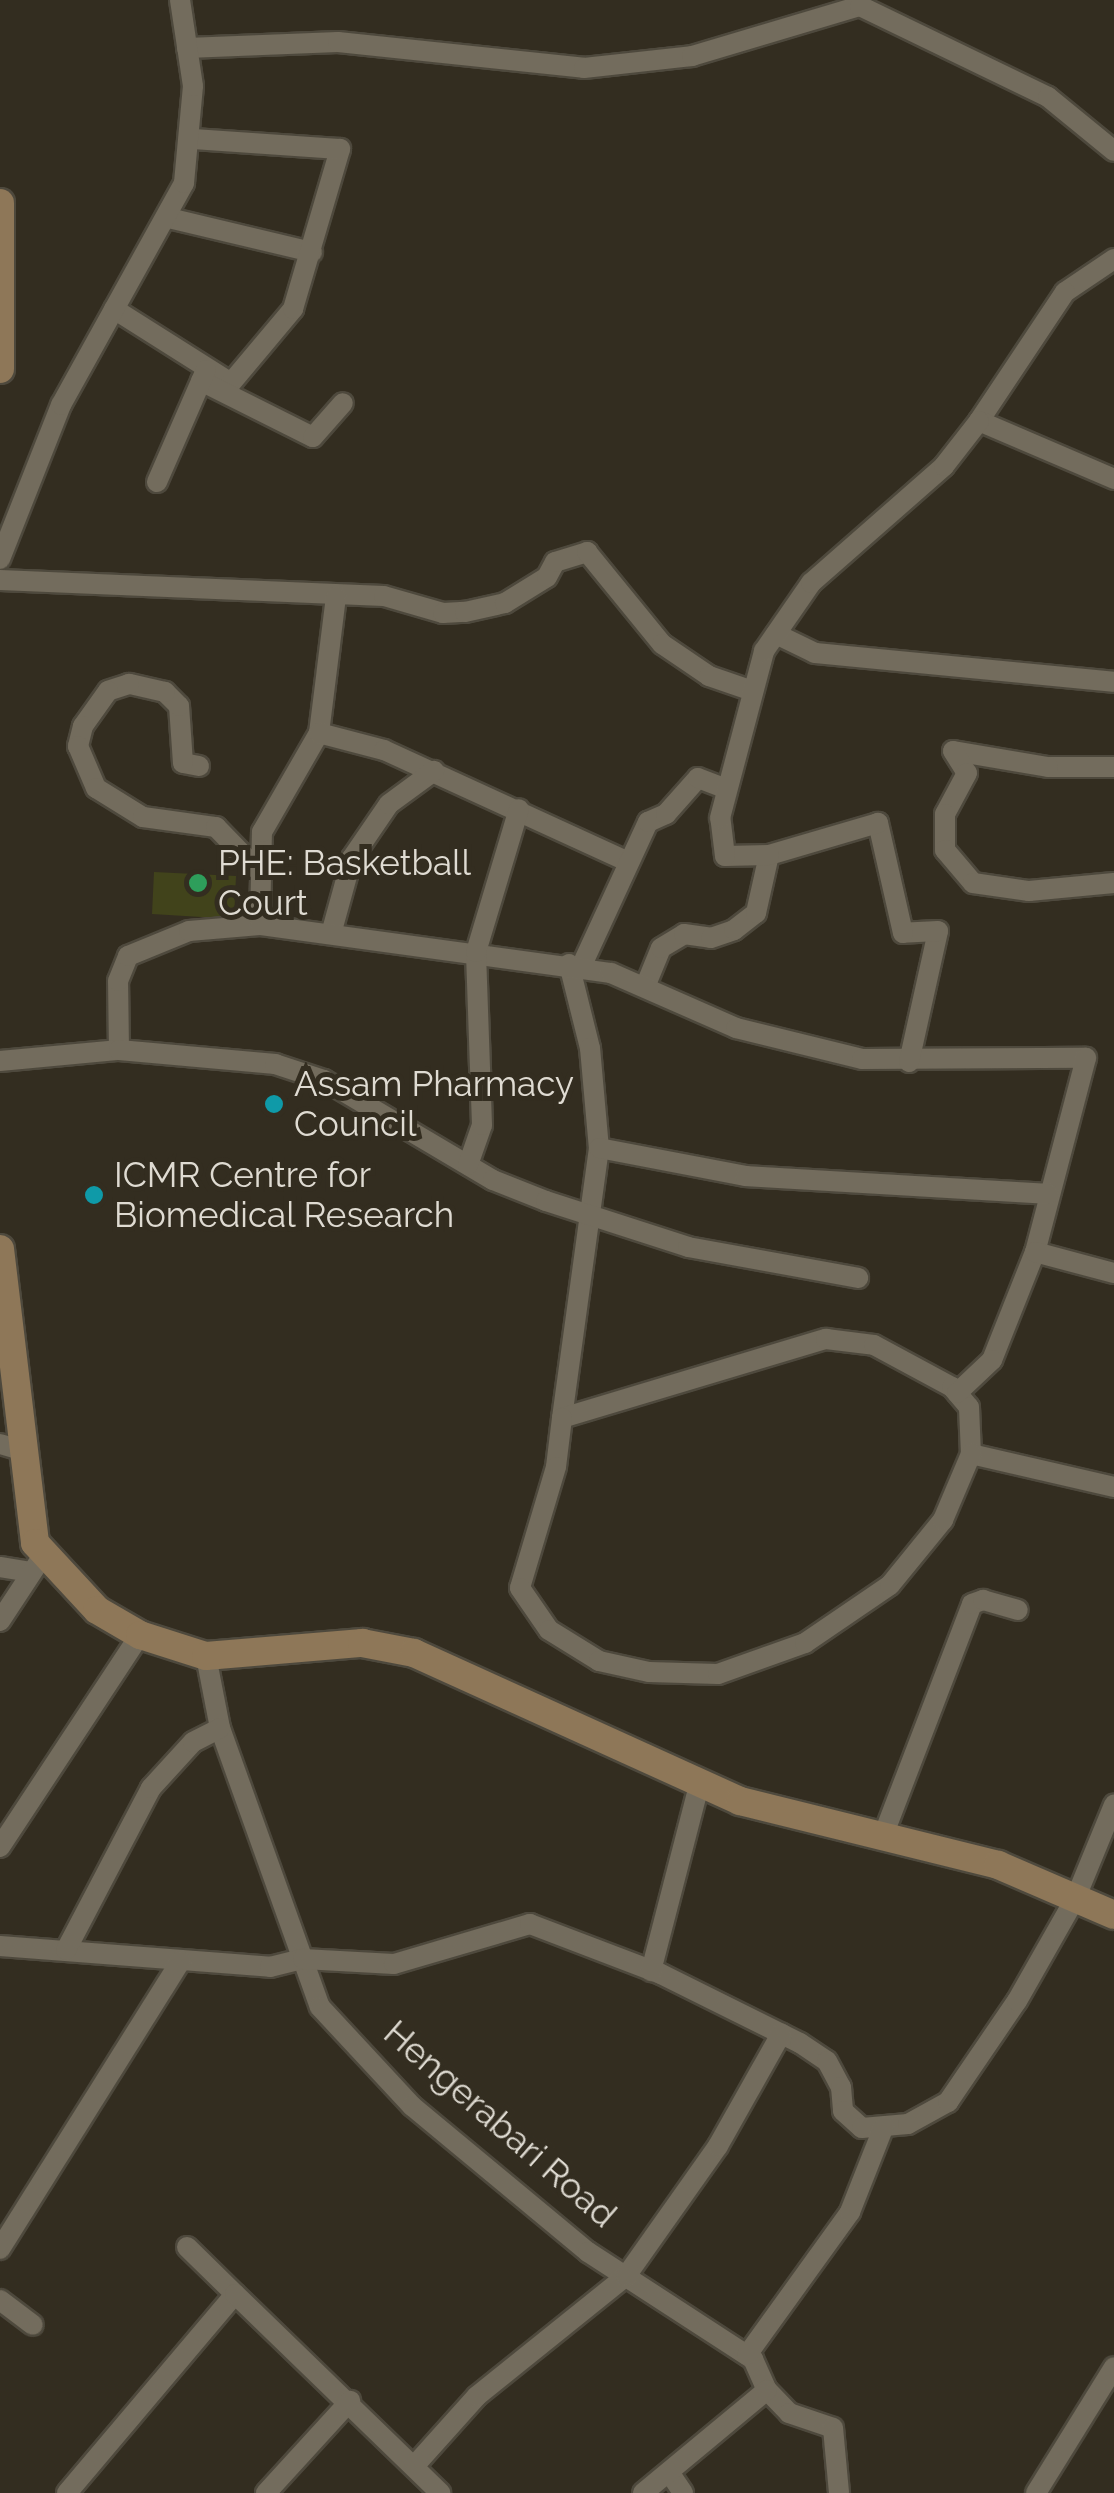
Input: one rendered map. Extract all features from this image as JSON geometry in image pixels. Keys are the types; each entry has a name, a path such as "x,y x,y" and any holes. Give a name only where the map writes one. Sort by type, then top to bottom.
{"main road":[{"path":"0,202 0,369"},
{"path":"0,1249 12,1447 38,1563 97,1610 140,1635 206,1656 362,1643 414,1654 699,1785 998,1865 1114,1915"}],"street":[{"path":"0,558 61,405 169,218 192,138 180,0"},
{"path":"186,48 338,42 584,68 692,56 856,3 1048,97 1114,151"},
{"path":"192,138 340,149 292,309 231,384 204,375"},
{"path":"169,218 312,252"},
{"path":"910,1062 938,931 903,932 878,823 831,832 770,855 724,856 720,818 750,690 776,634 811,583 944,466 1065,292 1114,258"},
{"path":"114,309 204,375 313,437 343,403"},
{"path":"158,482 204,375"},
{"path":"979,420 995,433 1114,479"},
{"path":"0,580 384,596 442,613 465,612 505,603 547,577 556,562 586,552 662,644 709,676 750,690"},
{"path":"260,925 258,870 262,832 319,733 336,597"},
{"path":"776,634 815,653 1114,682"},
{"path":"199,766 183,763 179,706 165,692 130,684 108,691 83,726 78,746 96,788 143,817 216,826 258,870"},
{"path":"319,733 434,771 629,862"},
{"path":"1114,767 1048,767 953,750 966,773 945,814 945,850 972,882 1029,892 1114,883"},
{"path":"330,934 352,858 390,804 434,771"},
{"path":"562,1418 826,1339 874,1345 957,1393 969,1407 972,1454 942,1520 890,1585 806,1643 718,1674 649,1672 599,1661 549,1630 520,1588 556,1467 562,1418 591,1217 599,1148 590,1048 575,966 648,822 666,814 698,778 726,789"},
{"path":"468,1165 482,1125 476,952 519,808"},
{"path":"645,987 661,948 684,934 711,938 734,930 756,913 770,855"},
{"path":"119,1050 118,981 128,956 189,931 260,925 394,948 476,952 575,966 645,987 786,1046 910,1062 1086,1058 1035,1252 992,1360 957,1393"},
{"path":"0,1061 119,1050 275,1064 324,1080 372,1114 468,1165 591,1217 688,1247 858,1278"},
{"path":"599,1148 746,1176 1048,1194"},
{"path":"1035,1252 1114,1273"},
{"path":"972,1454 1114,1487"},
{"path":"0,1567 38,1563"},
{"path":"0,1621 38,1563"},
{"path":"883,1836 972,1604 983,1600 1018,1610"},
{"path":"0,1847 140,1635"},
{"name":"Hengerabari Road","path":"206,1656 220,1728 320,2007 371,2067 574,2240 747,2356 767,2390 789,2412 833,2428 840,2493"},
{"path":"66,1950 150,1788 193,1742 220,1728"},
{"path":"651,1972 699,1785"},
{"path":"0,1946 270,1967 302,1959 394,1964 530,1924 651,1972 827,2061 841,2087 843,2111 862,2128 908,2124 948,2102 1017,2001 1076,1897 1114,1805"},
{"path":"0,2249 181,1960"},
{"path":"416,2464 476,2396 626,2276 718,2146 780,2034"},
{"path":"747,2356 850,2212 884,2126"},
{"path":"186,2247 416,2464 440,2493"},
{"path":"68,2493 236,2294"},
{"path":"0,2300 33,2325"},
{"path":"1036,2493 1114,2367"},
{"path":"643,2493 767,2390"},
{"path":"266,2493 350,2401"},
{"path":"668,2472 683,2493"}],"green space":[{"path":"154,872 236,876 234,919 152,914"}],"place":[{"name":"PHE: Basketball Court","path":"198,883"},
{"name":"Assam Pharmacy Council","path":"274,1104"},
{"name":"ICMR Centre for Biomedical Research","path":"94,1195"}]}
